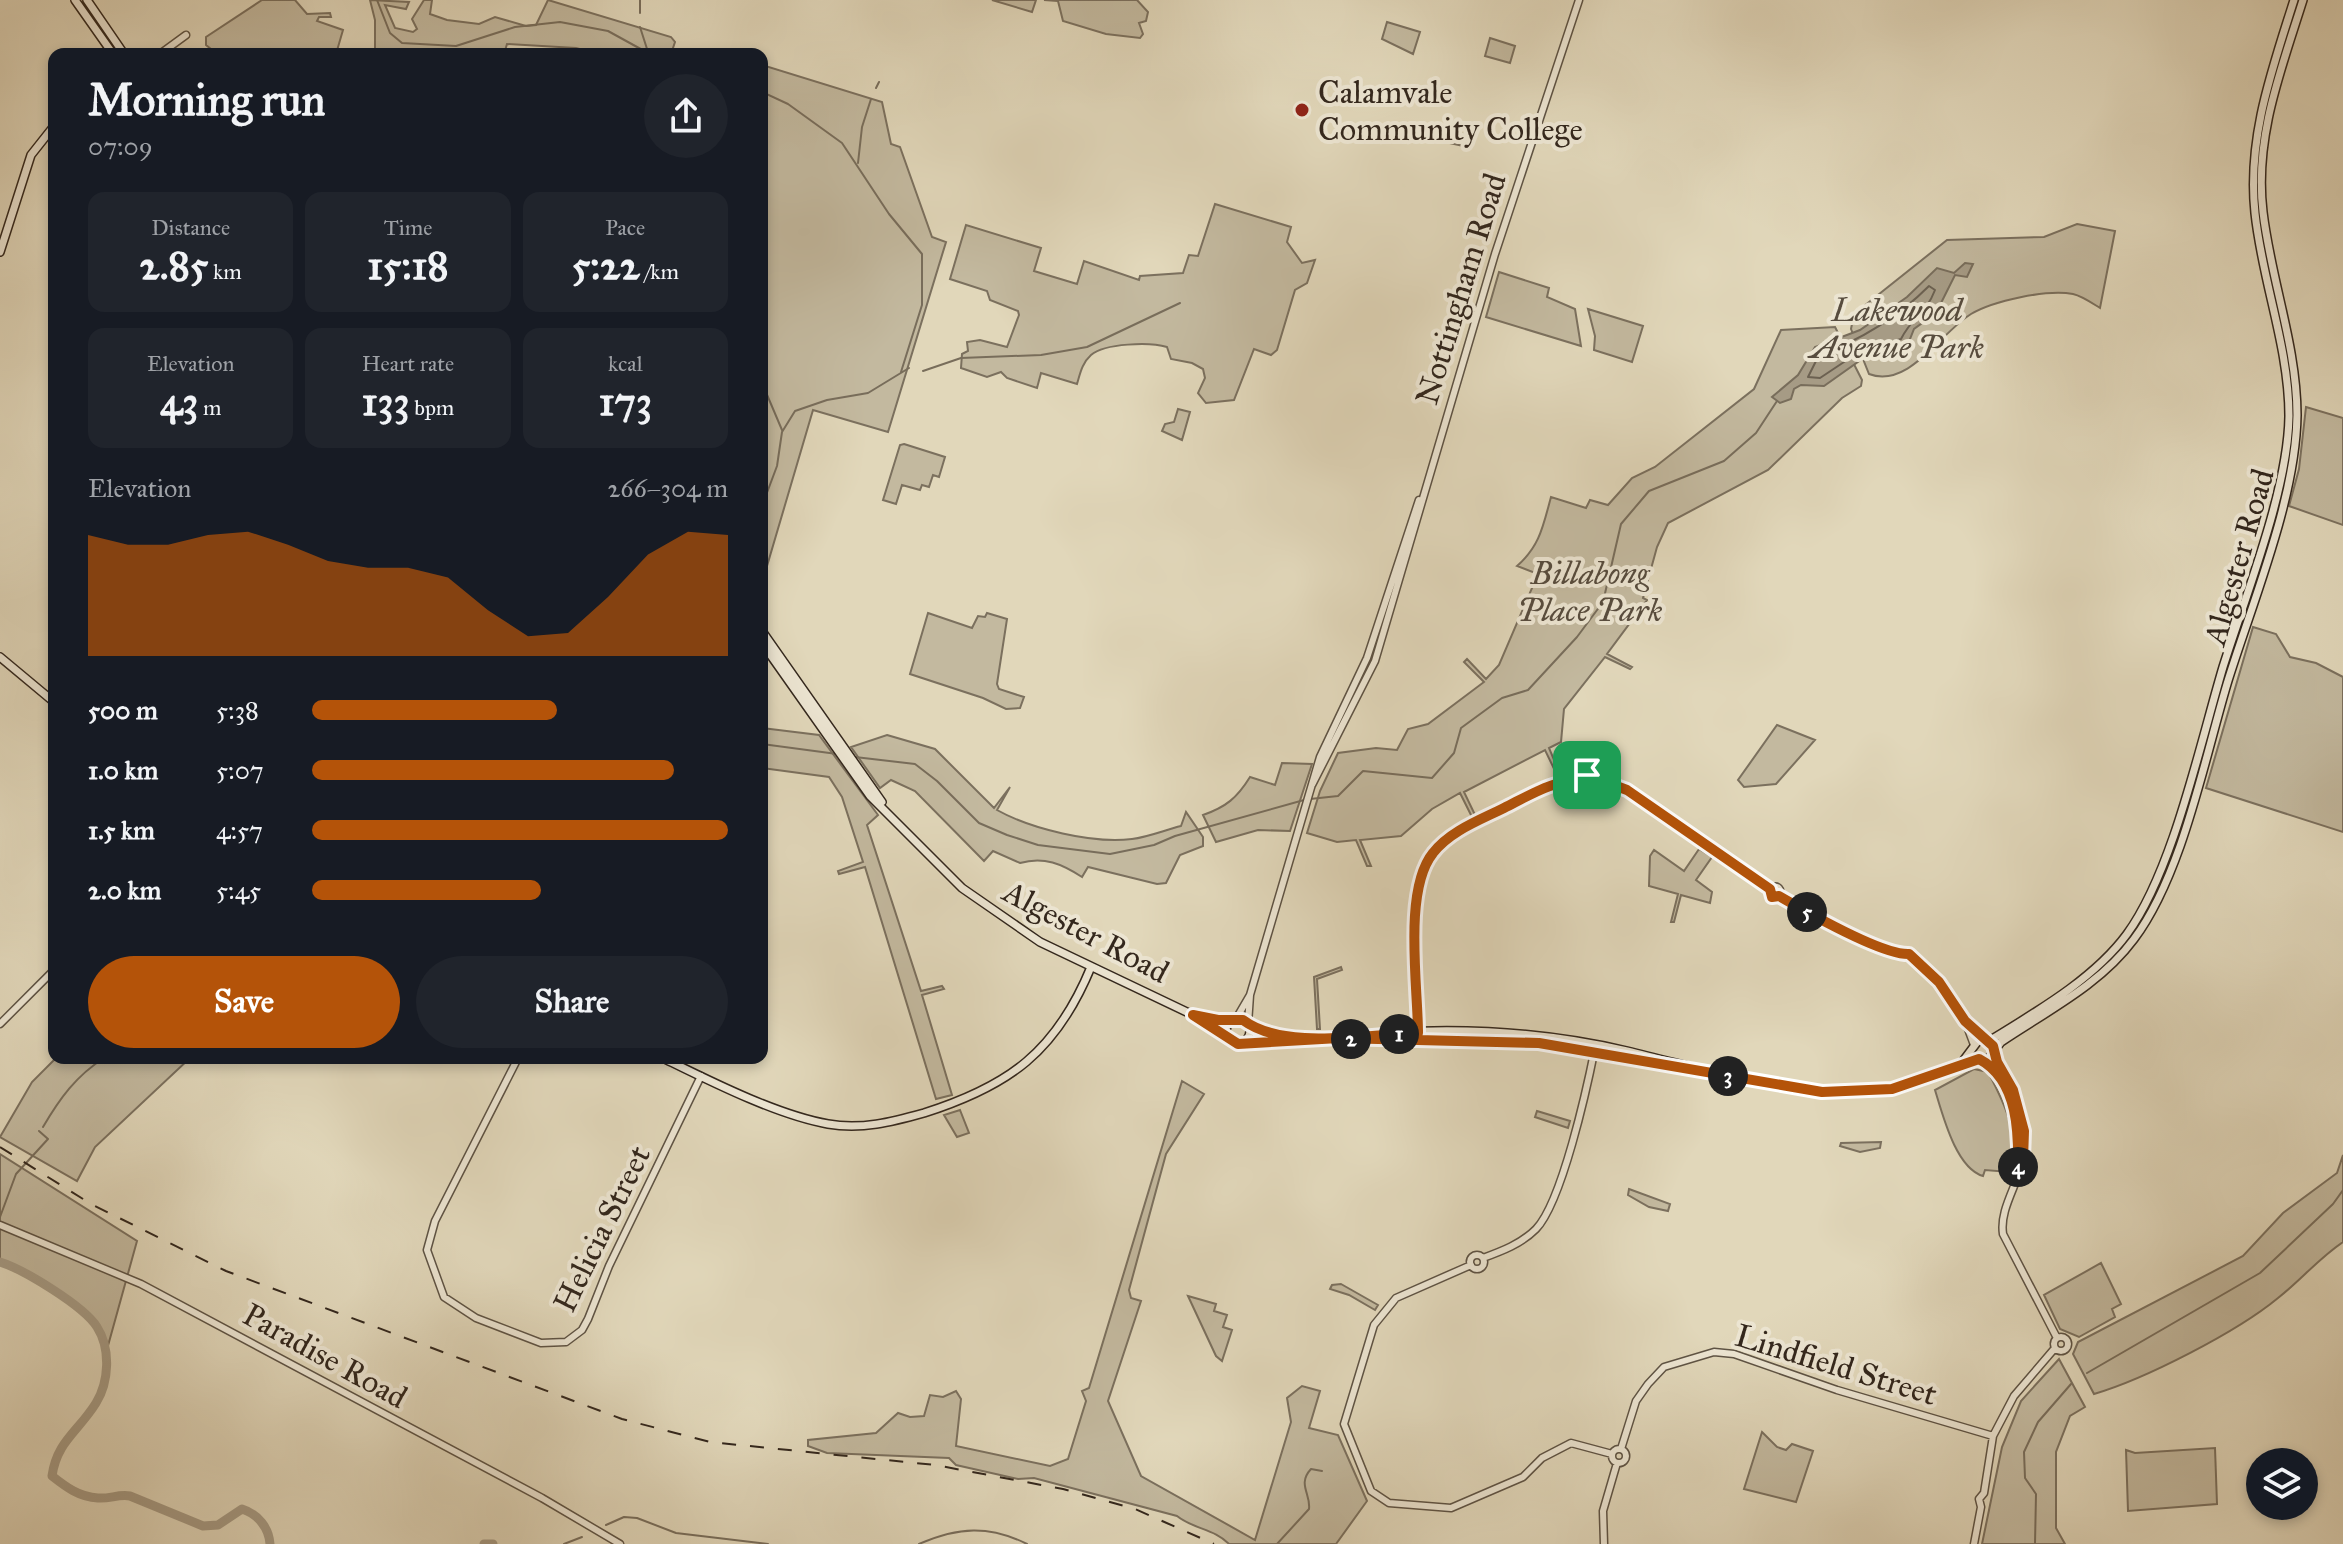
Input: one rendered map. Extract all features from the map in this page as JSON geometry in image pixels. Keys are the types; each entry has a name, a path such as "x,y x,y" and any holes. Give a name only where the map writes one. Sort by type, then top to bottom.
{"main road":[{"path":"75,0 109,48"},
{"path":"87,0 120,48"},
{"name":"Algester Road","path":"2275,514 2289,415 2286,374 2255,213 2254,153 2262,103 2294,0"},
{"name":"Algester Road","path":"1990,1045 2100,964 2139,915 2179,813 2293,457 2297,411 2263,212 2261,175 2271,101 2303,0"},
{"path":"0,252 31,155 48,134"},
{"name":"Algester Road","path":"768,640 853,766 892,817 940,869 992,911 1040,942 1193,1015 1234,1043 1246,1041"},
{"name":"Algester Road","path":"768,651 841,748"},
{"path":"0,657 48,697"},
{"path":"676,1064 821,1122 861,1126 894,1121 972,1098 1025,1065 1059,1029 1091,967"},
{"name":"Algester Road","path":"1193,1015 1234,1020 1249,1026"},
{"path":"1227,1036 1234,1020"},
{"path":"1339,1038 1272,1035 1249,1026 1246,1041 1418,1037 1539,1043 1595,1048 1788,1088 1857,1093 1911,1085 1960,1065 1990,1045"},
{"path":"1977,1054 1988,1059 1990,1045"}],"street":[{"name":"Nottingham Road","path":"1249,1026 1250,995 1320,757 1367,658 1415,507 1423,493 1577,2"},
{"path":"168,48 186,35"},
{"path":"1418,1037 1417,897 1424,866 1433,852 1451,835 1548,786 1584,780 1589,785 1595,780 1627,790 1770,889 1779,888 1779,896 1875,944 1900,954 1909,954 1939,982 1965,1021 1990,1045 2013,1090 2023,1125 2024,1150 2003,1219 2003,1234 2057,1338 2055,1348 2014,1396 1993,1436 1984,1493 1979,1499 1981,1507 1974,1544"},
{"path":"0,1024 48,976"},
{"name":"Nottingham Road","path":"1234,1020 1250,995"},
{"path":"1965,1021 1977,1054 1997,1074 2012,1102 2020,1140 2018,1173"},
{"path":"1595,1048 1587,1087 1550,1208 1524,1239 1483,1258 1474,1255 1471,1265 1396,1298 1374,1325 1344,1424 1371,1491 1389,1503 1451,1508 1523,1477 1542,1458 1571,1443 1612,1454 1621,1449"},
{"name":"Helicia Street","path":"515,1064 435,1221 427,1250 436,1282 450,1303 487,1322 553,1344 575,1337 588,1319 609,1266 701,1076"},
{"name":"Paradise Road","path":"1,1225 141,1284 542,1498 620,1544"},
{"path":"2055,1348 2063,1350 2067,1345 2065,1338 2057,1338"},
{"name":"Lindfield Street","path":"1617,1463 1626,1458 1621,1449 1636,1401 1648,1384 1664,1367 1714,1352 1734,1354 1837,1390 1993,1436"},
{"path":"1604,1544 1603,1511 1617,1463 1612,1454"}],"green space":[{"path":"262,0 295,0 307,14 330,13 331,17 319,17 317,21 343,30 338,48 210,48 206,45 206,37"},
{"path":"370,0 409,2 406,9 385,5 395,28 413,32 417,29 412,19 424,0 432,0 430,14 447,20 479,24 495,17 526,26 536,25 548,0 671,37 675,42 673,48 507,44 506,48 375,48 375,20"},
{"path":"992,0 1036,0 1032,12"},
{"path":"1044,0 1137,0 1148,12 1146,21 1139,23 1143,34 1140,38 1106,34 1063,21 1058,1"},
{"path":"1387,22 1420,32 1413,54 1382,39"},
{"path":"1490,38 1515,46 1510,63 1485,56"},
{"path":"768,67 882,102 891,144 900,147 932,237 946,242 888,432 813,410 768,563"},
{"path":"1449,130 1470,136 1468,147 1445,142"},
{"path":"1215,204 1291,227 1287,242 1302,263 1315,260 1307,283 1295,290 1277,350 1271,355 1254,349 1234,400 1206,403 1198,393 1205,378 1203,369 1192,363 1171,359 1167,347 1159,345 1128,345 1098,351 1085,362 1077,384 1041,373 1037,388 1007,378 1001,372 987,377 961,368 962,354 968,351 967,342 980,340 1007,347 1019,315 1018,311 990,300 987,291 950,279 966,225 1041,248 1034,271 1077,284 1084,261 1139,280 1140,276 1183,273 1189,255 1198,256"},
{"name":"Lakewood Avenue Park","path":"2077,224 2115,231 2100,308 2080,296 2062,293 2006,301 1971,314 1924,356 1898,373 1884,376 1869,374 1851,329 1854,314 1947,240 2044,237"},
{"path":"1499,272 1549,288 1547,297 1575,309 1581,346 1486,317"},
{"path":"1588,309 1643,326 1632,362 1594,350 1595,336"},
{"name":"Billabong Place Park","path":"1835,327 1862,380 1861,386 1842,398 1768,470 1668,523 1657,547 1643,598 1647,600 1607,654 1632,667 1630,669 1605,657 1564,709 1561,742 1549,748 1560,774 1557,775 1545,750 1464,792 1476,817 1473,819 1460,793 1432,809 1401,836 1360,840 1371,866 1367,866 1356,840 1337,842 1307,833 1320,791 1338,753 1376,748 1397,750 1408,729 1428,724 1484,682 1464,662 1467,659 1486,679 1499,665 1538,574 1517,566 1536,543 1551,497 1586,508 1590,500 1608,505 1632,478 1655,467 1754,389 1781,330"},
{"path":"2306,407 2343,418 2343,525 2289,506 2299,469"},
{"path":"1178,409 1190,412 1182,440 1162,431 1165,424 1174,422"},
{"path":"900,445 945,457 939,477 933,475 929,487 922,485 920,490 902,485 896,504 883,500"},
{"path":"928,613 972,628 978,616 985,617 987,613 1007,619 997,684 999,689 1024,697 1020,708 1006,709 983,698 910,674"},
{"path":"2253,627 2276,634 2290,657 2316,663 2343,677 2343,832 2206,788"},
{"path":"1777,725 1815,740 1776,784 1744,787 1738,780"},
{"path":"768,729 819,735 878,815 867,825 921,991 942,986 944,989 922,995 952,1095 936,1099 865,867 839,874 838,871 863,862 842,797 829,777 768,769"},
{"path":"887,735 935,749 994,808 1010,787 997,810 1027,823 1081,837 1132,839 1181,826 1186,812 1203,837 1203,846 1180,855 1166,883 1157,884 1088,867 1082,877 1052,862 1037,860 1020,863 993,851 984,861 915,791 891,780 880,788 851,747"},
{"path":"1282,763 1312,764 1290,831 1258,830 1216,842 1203,815 1230,801 1250,777 1275,785"},
{"path":"1699,849 1712,857 1696,880 1712,892 1710,903 1681,895 1674,922 1671,922 1678,894 1649,886 1650,856 1654,850 1684,871"},
{"path":"1341,967 1342,970 1317,979 1320,1029 1317,1029 1314,977"},
{"path":"50,1064 184,1064 95,1147 77,1181 0,1137 32,1082"},
{"path":"1974,1069 1988,1072 2005,1108 2013,1146 2009,1172 1985,1170 1983,1176 1974,1171 1958,1152 1942,1113 1935,1090"},
{"path":"1182,1081 1204,1094 1166,1154 1129,1290 1131,1298 1141,1301 1108,1401 1141,1476 1255,1540 1291,1422 1287,1398 1302,1386 1320,1391 1309,1428 1338,1435 1367,1501 1336,1544 1229,1544 1177,1516 1034,1478 1018,1479 956,1465 949,1458 827,1453 808,1446 808,1440 876,1433 898,1413 910,1417 924,1416 930,1395 943,1397 956,1391 961,1399 956,1446 1050,1466 1068,1459 1086,1401 1082,1391 1089,1388"},
{"path":"960,1110 969,1133 957,1137 944,1115"},
{"path":"1537,1111 1570,1121 1568,1128 1535,1117"},
{"path":"1881,1142 1880,1148 1860,1152 1840,1146 1841,1143"},
{"path":"0,1154 137,1241 106,1353 96,1325 51,1288 0,1262"},
{"path":"2343,1155 2343,1242 2278,1298 2239,1325 2164,1366 2094,1394 2073,1354 2078,1342 2243,1256 2283,1213 2337,1173"},
{"path":"1629,1189 1670,1204 1668,1211 1649,1207 1628,1195"},
{"path":"2101,1263 2121,1304 2112,1309 2115,1317 2079,1337 2060,1329 2044,1295"},
{"path":"1341,1284 1378,1305 1375,1310 1349,1295 1330,1289 1332,1285"},
{"path":"1188,1296 1216,1304 1214,1311 1227,1315 1223,1327 1232,1330 1222,1361 1216,1356"},
{"path":"2059,1359 2085,1407 2070,1416 2056,1452 2056,1528 2065,1544 1982,1544 2002,1447 2021,1401"},
{"path":"1762,1432 1777,1447 1786,1450 1792,1444 1813,1451 1796,1502 1744,1489"},
{"path":"2215,1448 2217,1504 2128,1511 2126,1450 2135,1453"}],"water":[{"path":"1965,263 1973,264 1967,277 1955,275 1936,313 1914,329 1908,344 1894,352 1865,357 1824,386 1801,385 1794,389 1791,399 1780,403 1772,397 1798,375 1815,347 1860,330 1907,297 1937,268 1954,273"}],"waterway":[{"path":"377,0 390,33 402,43 456,46 515,27 560,22 608,31 639,48"},
{"path":"640,0 640,13"},
{"path":"640,27 647,48"},
{"path":"876,88 879,82"},
{"path":"768,95 788,104 842,143 889,214 922,254 922,305 901,372"},
{"path":"858,163 862,127 871,99"},
{"path":"923,371 961,358 1041,355 1087,347 1180,303"},
{"path":"768,490 777,466 782,432 795,411 827,400 868,393 909,368"},
{"path":"768,397 782,430"},
{"path":"1310,799 1338,796 1363,771 1432,778 1454,753 1461,728 1502,698 1528,690 1577,637 1603,602 1621,524 1649,491 1724,461 1756,433 1777,401"},
{"path":"768,745 837,754"},
{"path":"855,757 915,764 937,781 979,823 1007,835 1038,845 1110,854 1154,845 1175,836 1304,800"},
{"path":"43,1127 69,1088 96,1064"},
{"path":"0,1217 16,1174 48,1139 39,1131"},
{"path":"2087,1373 2260,1273 2333,1204 2343,1190"},
{"path":"0,1262 37,1280 80,1309 97,1327 105,1345 106,1376 100,1395 63,1445 52,1476 85,1496 130,1496 203,1526 218,1525 242,1509 262,1522 270,1544"},
{"path":"2035,1544 2036,1494 2025,1478 2024,1452 2038,1422 2071,1384"},
{"path":"1277,1544 1309,1509 1305,1484 1307,1474 1311,1469 1322,1471"},
{"path":"606,1525 624,1517 637,1518 676,1533 768,1544"},
{"path":"919,1544 947,1534 973,1530 1000,1534 1027,1544"},
{"path":"564,1544 582,1537"},
{"path":"484,1544 493,1544"}],"railway":[{"path":"0,1147 91,1204 226,1271 622,1419 710,1442 935,1465 1063,1489 1135,1509 1214,1544"}],"place":[{"name":"Calamvale Community College","path":"1302,110"}],"route":[{"path":"1587,775 1627,790 1770,889 1772,897 1779,896 1875,944 1900,954 1909,954 1928,970 1965,1021 1993,1046 1997,1062 2013,1090 2024,1131 2023,1159 2018,1173 2020,1140 2012,1102 1997,1074 1979,1059 1922,1081 1883,1091 1822,1092 1539,1043 1339,1038 1262,1040 1238,1044 1193,1015 1218,1020 1243,1020 1250,1027 1282,1036 1349,1038 1418,1033 1417,897 1424,866 1433,852 1451,835 1548,786 1584,780 1587,775"}]}
